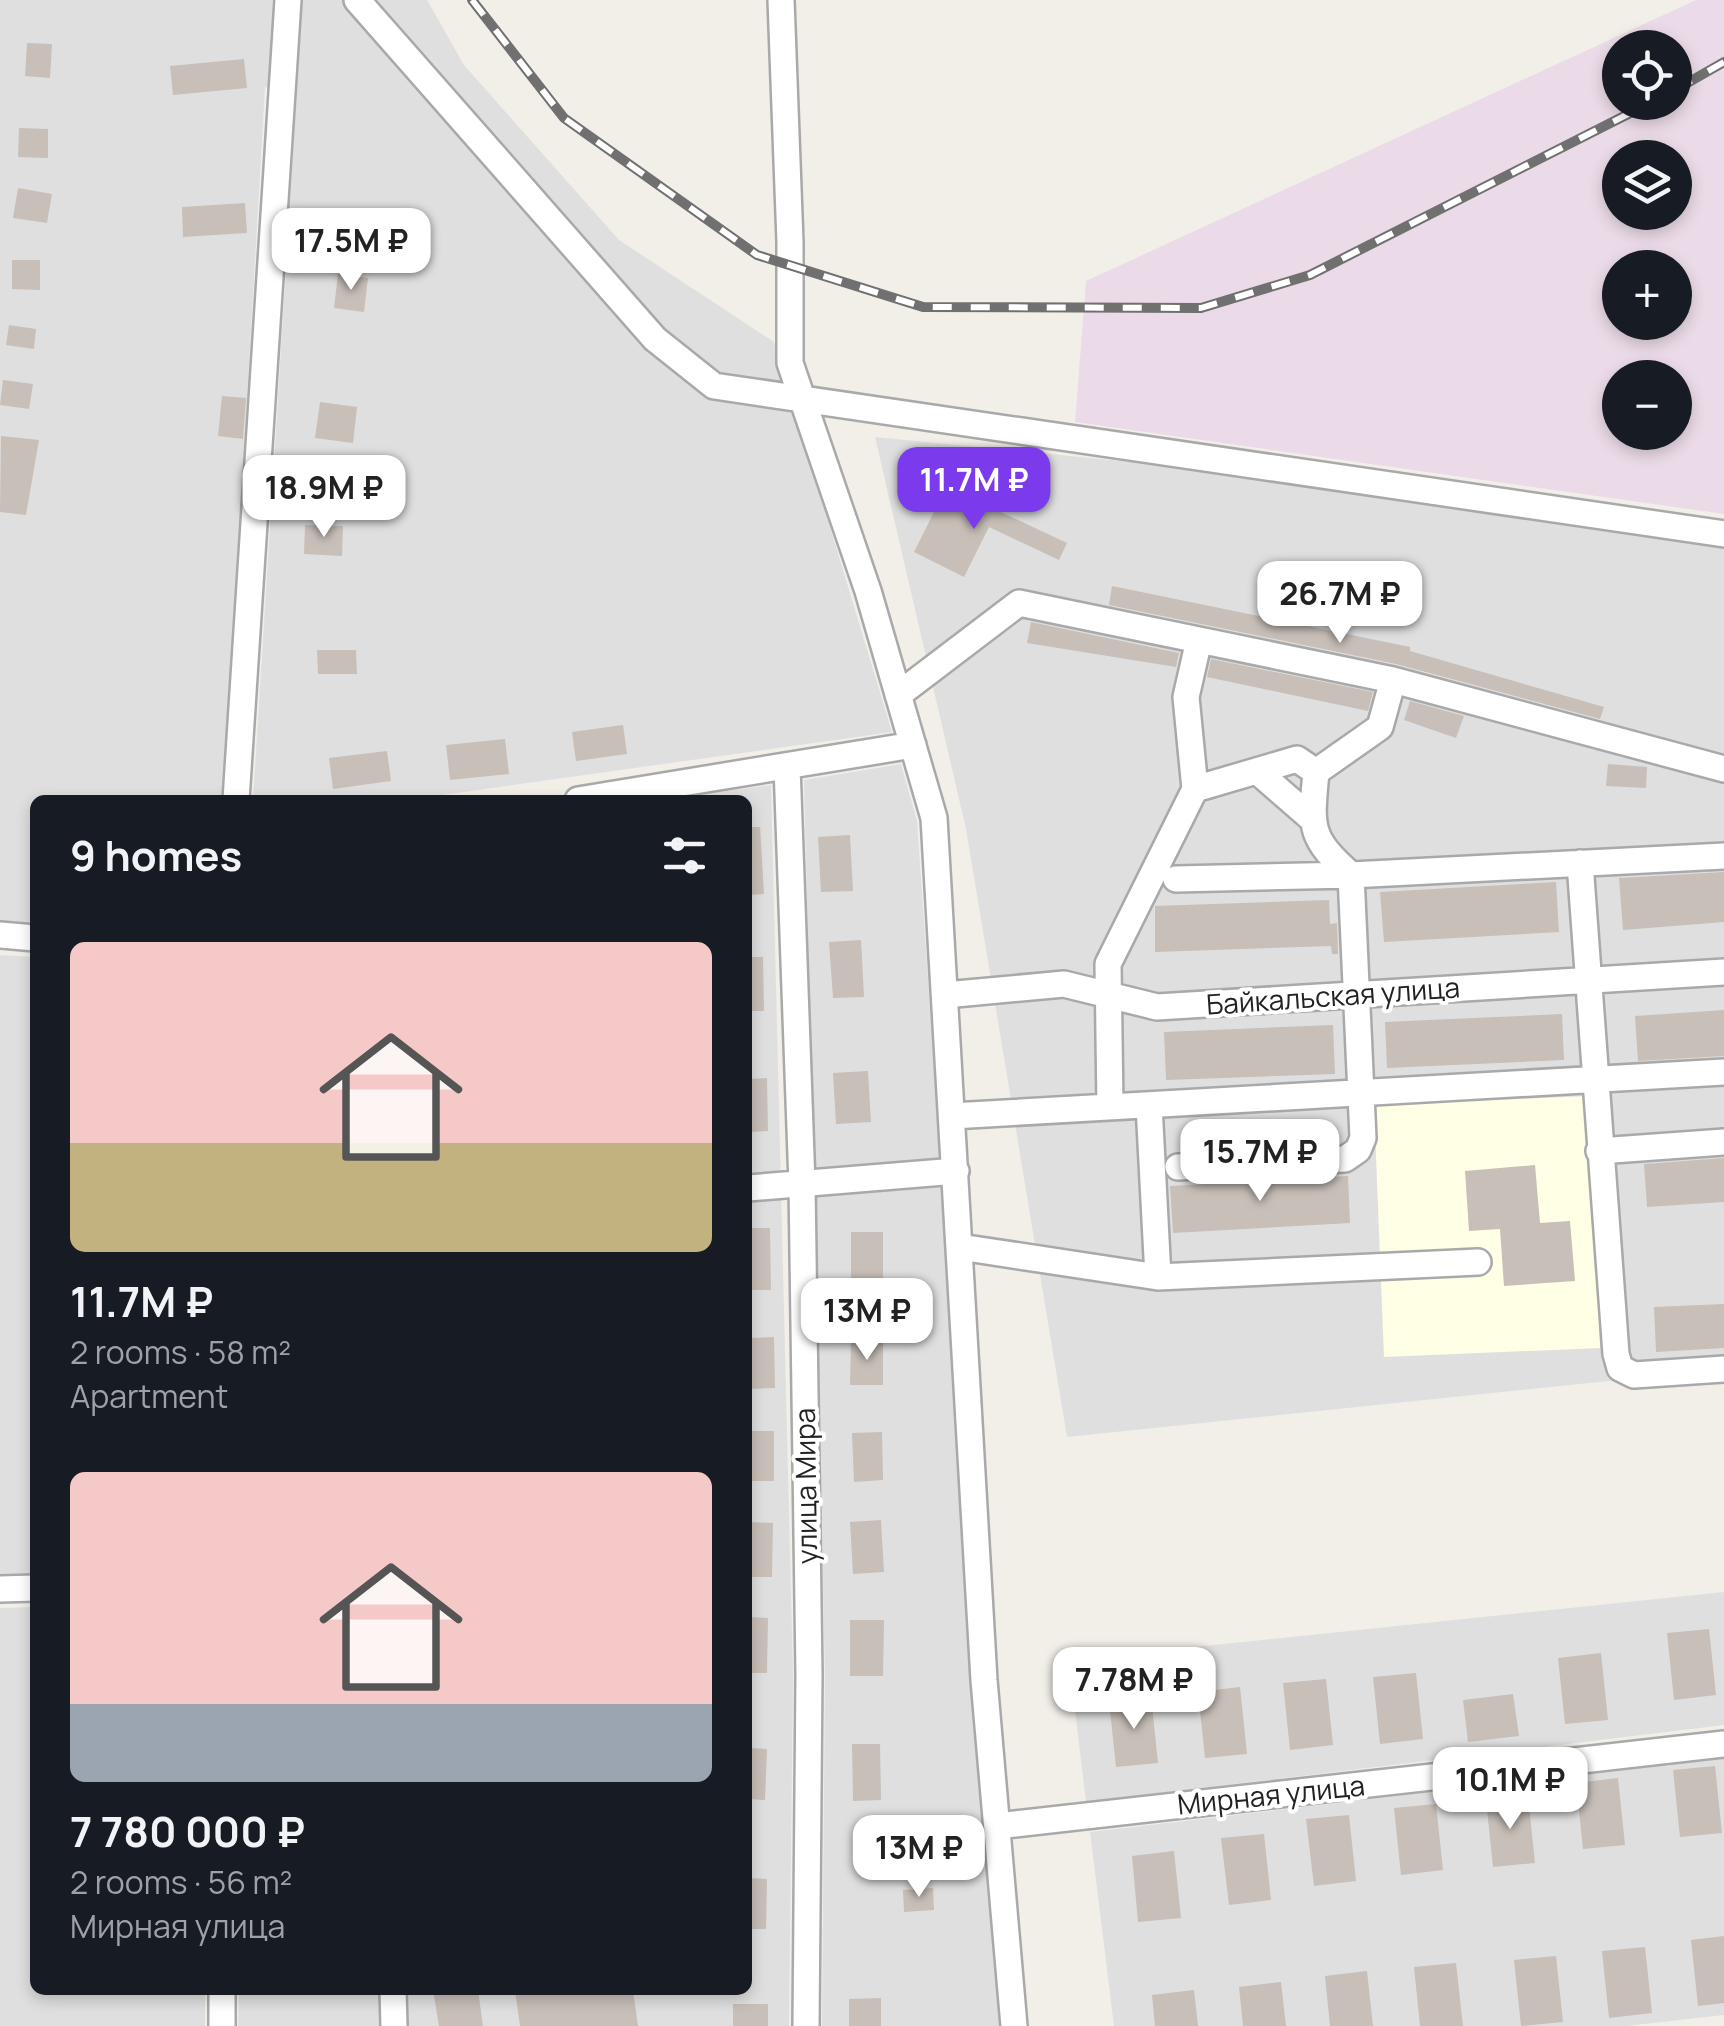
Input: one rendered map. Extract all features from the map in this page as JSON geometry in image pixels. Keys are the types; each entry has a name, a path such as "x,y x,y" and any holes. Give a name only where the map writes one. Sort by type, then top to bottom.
{"street":[{"path":"236,795 288,0"},
{"path":"357,0 655,339 714,386 1724,534"},
{"path":"781,0 790,363 868,591 934,818 984,1680 1014,2026"},
{"path":"898,695 1019,603 1393,680 1724,769"},
{"path":"1110,1107 1108,964 1194,789 1186,697 1199,640"},
{"path":"1178,1167 1345,1159 1358,1150 1364,1138 1351,875 1322,849 1312,818 1316,772 1380,727 1393,680"},
{"path":"609,795 913,745"},
{"path":"1194,789 1298,759 1316,772"},
{"name":"улица Мира","path":"787,766 802,1184 809,1674 806,2026"},
{"path":"1258,771 1312,818"},
{"path":"1176,879 1351,875 1724,856"},
{"path":"1580,863 1616,1354 1620,1368 1634,1375 1724,1369"},
{"path":"0,935 30,938"},
{"name":"Байкальская улица","path":"944,995 1064,984 1156,1007 1724,972"},
{"path":"952,1116 1724,1072"},
{"path":"1149,1105 1158,1276"},
{"path":"1600,1151 1724,1142"},
{"path":"752,1188 956,1170"},
{"path":"960,1248 1158,1276 1478,1262"},
{"path":"0,1589 30,1588"},
{"name":"Мирная улица","path":"997,1826 1724,1744"},
{"path":"222,1995 222,2026"},
{"path":"393,1995 394,2026"}],"shaded area":[{"path":"0,0 427,0 464,65 619,240 774,342 892,732 442,795 253,795 297,90 265,87 224,795 30,795 30,924 0,922"},
{"path":"1696,0 1724,0 1724,514 1075,422 1086,281 1602,43 1602,120 1692,120 1692,30 1631,30"},
{"path":"875,437 1724,520 1724,1369 1067,1437 966,829"},
{"path":"901,764 917,821 1001,2026 822,2026 825,1674 804,780"},
{"path":"771,785 793,1674 789,2026 238,2026 239,1995 752,1995 752,795 696,795"},
{"path":"0,955 30,957 30,1574 0,1575"},
{"path":"1590,1096 1600,1348 1384,1357 1374,1105"},
{"path":"1724,1592 1724,1725 1086,1802 1069,1660"},
{"path":"30,1607 30,1995 205,1995 205,2026 0,2026 0,1608"},
{"path":"1724,1758 1724,2015 1626,2026 1114,2026 1090,1832"}],"building":[{"path":"27,43 52,44 50,78 25,76"},
{"path":"244,59 247,88 173,95 170,66"},
{"path":"19,128 48,129 48,158 18,157"},
{"path":"18,188 52,194 47,223 13,218"},
{"path":"245,203 247,233 183,237 182,207"},
{"path":"12,260 40,260 40,290 12,289"},
{"path":"338,274 368,278 364,312 334,308"},
{"path":"9,325 36,329 34,349 6,345"},
{"path":"3,380 33,384 29,409 0,405"},
{"path":"222,396 246,398 243,439 218,436"},
{"path":"320,402 357,407 353,443 315,438"},
{"path":"1,436 39,440 26,515 0,512"},
{"path":"941,484 1067,543 1059,560 989,527 964,577 914,552 938,504 933,501"},
{"path":"305,525 343,526 342,556 304,554"},
{"path":"1112,586 1410,647 1410,651 1604,707 1600,719 1396,664 1109,605"},
{"path":"1031,622 1179,653 1176,667 1027,643"},
{"path":"317,650 356,650 357,674 318,674"},
{"path":"1211,659 1373,692 1368,711 1207,677"},
{"path":"1410,701 1464,716 1456,738 1404,720"},
{"path":"623,725 627,754 576,761 572,732"},
{"path":"505,739 509,774 450,780 446,745"},
{"path":"387,751 391,781 333,789 329,758"},
{"path":"1608,764 1647,767 1646,788 1606,786"},
{"path":"752,827 760,827 764,894 752,895"},
{"path":"850,835 853,891 821,892 818,837"},
{"path":"1724,872 1724,922 1623,930 1619,878"},
{"path":"1556,882 1559,932 1384,942 1380,892"},
{"path":"1329,900 1330,924 1337,923 1338,954 1332,954 1331,946 1155,952 1155,906"},
{"path":"861,940 864,997 833,998 829,942"},
{"path":"752,957 763,957 764,1011 752,1011"},
{"path":"1724,1010 1724,1056 1638,1061 1635,1016"},
{"path":"1562,1014 1564,1060 1387,1068 1385,1022"},
{"path":"1333,1025 1335,1074 1166,1080 1164,1032"},
{"path":"868,1071 871,1122 836,1124 833,1073"},
{"path":"767,1078 768,1131 752,1132 752,1079"},
{"path":"1724,1158 1724,1202 1647,1207 1644,1164"},
{"path":"1535,1165 1540,1223 1570,1221 1575,1281 1504,1286 1500,1229 1469,1231 1465,1171"},
{"path":"1348,1176 1350,1223 1173,1233 1170,1186"},
{"path":"752,1228 770,1228 771,1290 752,1290"},
{"path":"851,1232 883,1232 883,1281 851,1281"},
{"path":"1724,1304 1724,1348 1656,1352 1654,1307"},
{"path":"774,1337 775,1388 752,1389 752,1338"},
{"path":"851,1341 883,1341 883,1385 850,1385"},
{"path":"752,1431 774,1431 774,1481 752,1481"},
{"path":"882,1432 883,1480 854,1482 852,1433"},
{"path":"881,1520 884,1572 853,1574 850,1522"},
{"path":"752,1522 773,1523 772,1577 752,1577"},
{"path":"752,1617 768,1618 767,1673 752,1673"},
{"path":"850,1620 884,1620 883,1676 850,1676"},
{"path":"1709,1629 1716,1695 1674,1700 1667,1633"},
{"path":"1601,1653 1608,1720 1565,1724 1558,1658"},
{"path":"1416,1673 1423,1739 1380,1744 1373,1677"},
{"path":"1326,1679 1333,1745 1290,1750 1283,1683"},
{"path":"1240,1687 1247,1754 1205,1758 1198,1692"},
{"path":"1513,1694 1519,1736 1468,1742 1463,1700"},
{"path":"1151,1696 1158,1763 1116,1767 1109,1701"},
{"path":"852,1744 880,1744 881,1800 853,1801"},
{"path":"752,1748 767,1749 765,1800 752,1799"},
{"path":"1715,1766 1722,1833 1680,1837 1673,1770"},
{"path":"1618,1778 1625,1845 1583,1849 1576,1783"},
{"path":"1528,1796 1535,1863 1493,1867 1486,1800"},
{"path":"1436,1804 1443,1870 1401,1875 1394,1808"},
{"path":"1349,1815 1356,1881 1314,1886 1306,1819"},
{"path":"1264,1834 1271,1900 1229,1905 1221,1838"},
{"path":"1174,1851 1181,1918 1138,1922 1132,1856"},
{"path":"752,1878 767,1879 766,1929 752,1929"},
{"path":"933,1888 934,1910 904,1912 903,1890"},
{"path":"1724,1936 1724,2003 1698,2006 1691,1940"},
{"path":"1645,1947 1652,2013 1609,2018 1602,1951"},
{"path":"1556,1956 1563,2022 1521,2026 1514,1960"},
{"path":"1456,1963 1463,2026 1420,2026 1414,1967"},
{"path":"1367,1971 1373,2026 1330,2026 1325,1976"},
{"path":"1281,1982 1286,2026 1243,2026 1239,1987"},
{"path":"1194,1990 1198,2026 1155,2026 1152,1995"},
{"path":"434,1995 479,1995 483,2026 439,2026"},
{"path":"516,1995 634,1995 638,2026 520,2026"},
{"path":"881,1998 881,2026 849,2026 849,1999"},
{"path":"733,2004 768,2004 768,2026 733,2026"}],"railway":[{"path":"472,0 564,118 757,255 923,307 1201,308 1310,275 1616,120"},
{"path":"1692,80 1724,62"}]}
